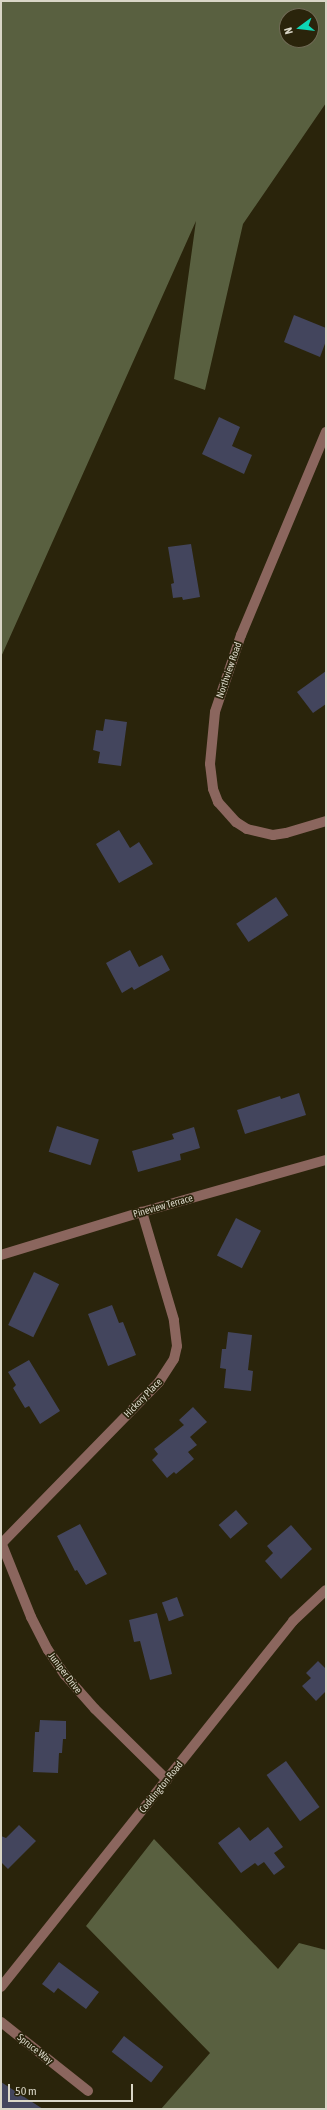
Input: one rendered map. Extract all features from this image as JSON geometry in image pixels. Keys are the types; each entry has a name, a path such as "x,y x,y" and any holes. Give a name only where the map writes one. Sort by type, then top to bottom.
{"street":[{"name":"Northview Road","path":"326,432 241,635 215,712 210,764 213,789 218,802 236,822 247,829 273,834 286,833 326,821"},
{"name":"Pineview Terrace","path":"1,1255 142,1212 326,1160"},
{"name":"Hickory Place","path":"1,1542 160,1382 174,1359 177,1346 174,1320 142,1212"},
{"name":"Juniper Drive","path":"1,1542 31,1617 48,1650 65,1675 94,1709 167,1780"},
{"name":"Coddington Road","path":"1,1987 293,1621 326,1590"},
{"name":"Spruce Way","path":"1,2022 88,2091"}],"green space":[{"path":"1,1 326,1 326,103 243,224 205,390 174,379 196,221 1,657"},
{"path":"154,1839 278,1969 299,1943 326,1950 326,2109 161,2109 210,2053 86,1926"}],"building":[{"path":"294,315 326,328 326,341 320,357 284,342"},
{"path":"219,417 240,427 232,446 252,455 244,474 202,454"},
{"path":"191,544 200,597 183,600 182,597 173,598 171,584 174,583 168,547"},
{"path":"326,671 326,704 313,713 297,692"},
{"path":"105,719 127,722 121,766 98,763 100,752 93,750 96,730 103,731"},
{"path":"119,830 130,848 139,842 153,864 119,883 96,844"},
{"path":"276,897 288,915 249,942 236,924"},
{"path":"130,950 139,967 162,955 170,970 134,990 132,987 122,993 106,963"},
{"path":"299,1093 306,1115 245,1134 237,1110 280,1096 281,1099"},
{"path":"57,1126 99,1140 91,1165 49,1152"},
{"path":"194,1127 200,1148 180,1154 181,1160 138,1172 132,1151 174,1139 172,1134"},
{"path":"236,1218 261,1231 242,1268 217,1255"},
{"path":"34,1272 59,1284 33,1337 8,1325"},
{"path":"112,1305 119,1323 123,1322 136,1355 108,1366 88,1314"},
{"path":"228,1332 252,1335 248,1370 253,1371 251,1391 224,1388 226,1369 220,1368 222,1349 226,1349"},
{"path":"29,1360 60,1411 40,1424 29,1406 25,1408 13,1388 16,1385 8,1372"},
{"path":"193,1407 207,1422 190,1437 197,1445 188,1452 194,1459 176,1474 174,1472 167,1478 152,1460 158,1454 154,1449 184,1425 179,1420"},
{"path":"236,1510 248,1524 230,1539 219,1525"},
{"path":"80,1524 107,1574 86,1585 77,1570 75,1571 57,1536"},
{"path":"291,1525 312,1549 281,1579 265,1561 273,1553 267,1546"},
{"path":"177,1597 184,1616 169,1621 162,1602"},
{"path":"157,1613 172,1674 150,1680 140,1641 134,1642 129,1620"},
{"path":"318,1661 326,1669 326,1691 316,1701 302,1686 311,1678 306,1673"},
{"path":"40,1720 66,1721 66,1739 63,1739 62,1753 59,1753 58,1773 33,1772 35,1732 39,1732"},
{"path":"286,1761 320,1807 300,1821 267,1775"},
{"path":"19,1825 36,1841 8,1869 1,1862 1,1836 6,1838"},
{"path":"239,1827 250,1841 268,1827 283,1847 274,1853 285,1867 274,1875 264,1862 258,1866 255,1863 241,1873 218,1843"},
{"path":"59,1962 99,1992 86,2009 58,1988 54,1993 42,1984"},
{"path":"124,2036 163,2067 151,2083 112,2052"},
{"path":"1,2082 43,2109 1,2109"}]}
